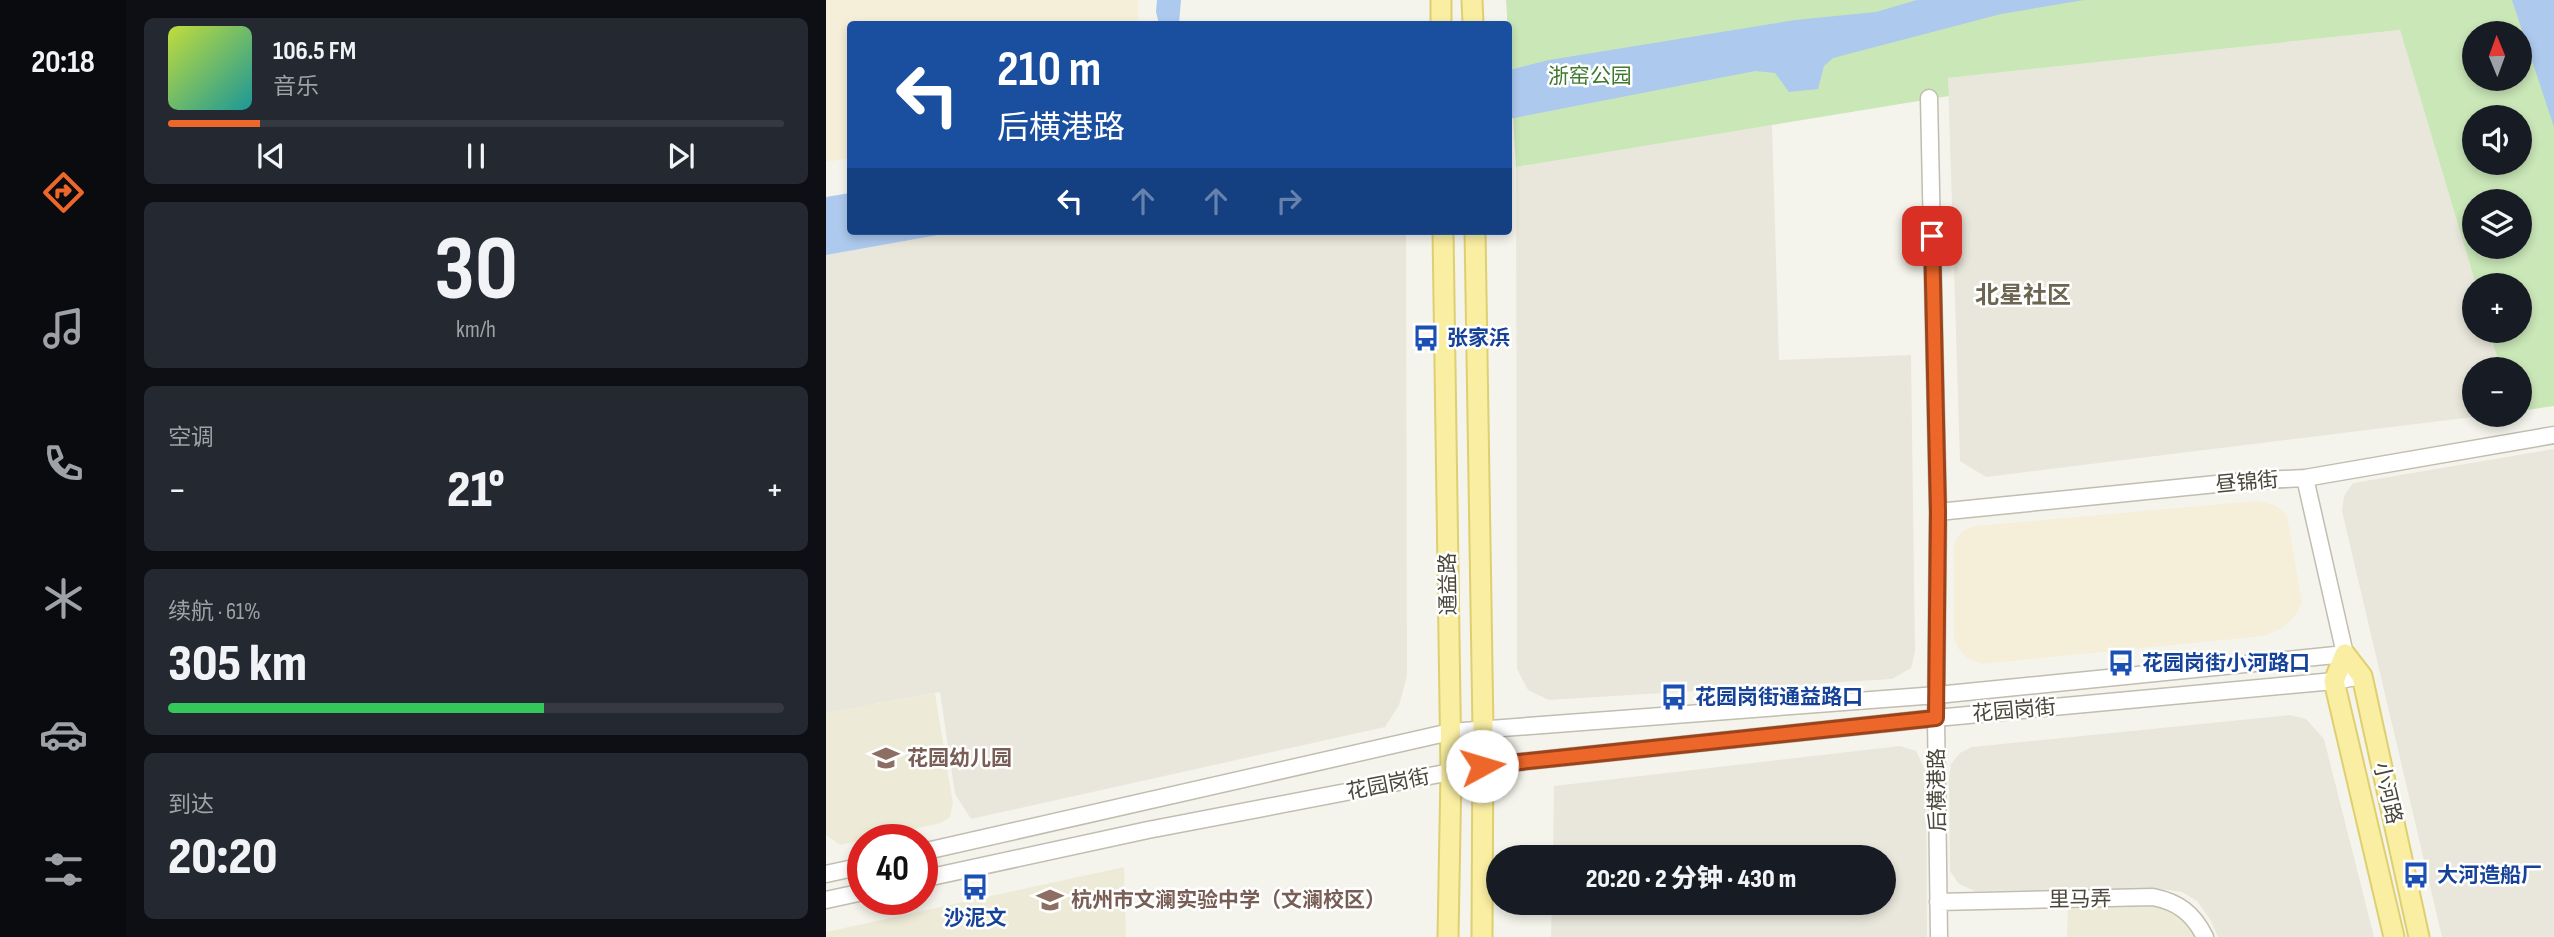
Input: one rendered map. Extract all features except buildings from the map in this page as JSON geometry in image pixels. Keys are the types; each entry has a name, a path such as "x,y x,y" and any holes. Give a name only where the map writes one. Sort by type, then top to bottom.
{"main road":[{"path":"1441,0 1441,21"},
{"path":"1472,0 1473,21"},
{"name":"通益路","path":"1443,235 1451,772 1448,937"},
{"name":"通益路","path":"1475,235 1483,729 1482,937"},
{"path":"2334,681 2345,654"},
{"name":"小河路","path":"2345,654 2362,676 2419,937"},
{"name":"小河路","path":"2334,681 2394,937"}],"street":[{"name":"后横港路","path":"1929,98 1938,512 1936,718 1939,937"},
{"name":"昼锦街","path":"1938,512 2246,481 2305,478 2554,435"},
{"name":"小河路","path":"2305,478 2345,654"},
{"name":"花园岗街","path":"938,848 1450,733 1937,695 2345,654"},
{"name":"花园岗街","path":"938,876 1148,830 1482,766 1936,718 2334,681 2362,676"},
{"path":"826,874 847,869"},
{"path":"826,900 847,895"},
{"name":"里马弄","path":"1938,902 2153,897 2172,901 2188,912 2205,937"}],"shaded area":[{"path":"826,0 1138,0 1138,21 847,21 847,158 826,162"},
{"path":"2400,30 2462,238 2462,259 2468,259 2472,273 2462,273 2462,343 2493,343 2497,357 2462,357 2462,418 1986,477 1960,461 1948,78"},
{"path":"1772,125 1779,360 1911,355 1915,652 1911,668 1892,679 1549,700 1528,690 1517,669 1516,167"},
{"path":"847,231 847,235 1406,235 1407,676 1399,705 1385,727 971,819 955,794 940,692 826,713 826,232"},
{"path":"2554,449 2554,937 2442,937 2342,511 2344,496 2353,483"},
{"path":"2256,501 2275,505 2287,515 2302,603 2295,616 2284,627 2264,636 1982,664 1967,658 1958,648 1954,637 1954,544 1962,531 1975,526"},
{"name":"花园幼儿园","path":"935,693 953,804 950,817 936,824 847,824 847,843 840,845 826,835 826,713"},
{"path":"2290,715 2306,719 2324,739 2374,937 2218,937 2210,919 2197,901 2182,892 2161,889 1975,891 1959,884 1950,871 1951,764 1960,753 1972,747"},
{"path":"1900,746 1916,751 1926,772 1927,937 1551,937 1552,915 1896,915 1896,845 1553,845 1554,786"},
{"name":"杭州市文澜实验中学（文澜校区）","path":"1124,867 1126,937 826,937 826,932 904,915 938,915 938,908"},
{"path":"2161,906 2181,919 2197,937 2067,937 2068,909"}],"green space":[{"name":"浙窑公园","path":"1506,0 2554,0 2554,406 2532,409 2532,357 2497,357 2493,343 2532,343 2532,273 2472,273 2468,259 2532,259 2532,189 2462,189 2462,238 2400,30 1948,78 1949,96 1516,167 1512,100 1512,21 1507,21"}],"water":[{"path":"1157,0 1181,0 1179,21 1158,21"},
{"path":"1917,0 2084,0 2001,14 1833,58 1824,66 1818,89 1789,92 1775,73 1755,71 1512,118 1512,69 1549,60 1795,20 1876,12"},
{"path":"2512,0 2554,0 2554,127 2532,60 2532,21 2519,21"},
{"path":"847,194 847,235 938,235 826,255 826,197"}],"place":[{"name":"张家浜","path":"1426,338"},
{"name":"花园岗街小河路口","path":"2121,663"},
{"name":"花园岗街通益路口","path":"1674,697"},
{"name":"花园幼儿园","path":"886,758"},
{"name":"大河造船厂","path":"2416,875"},
{"name":"沙泥文","path":"975,887"},
{"name":"杭州市文澜实验中学（文澜校区）","path":"1050,900"}],"district":[{"name":"北星社区","path":"2023,295"}],"route":[{"path":"1482,766 1936,718 1938,512 1932,236"}]}
